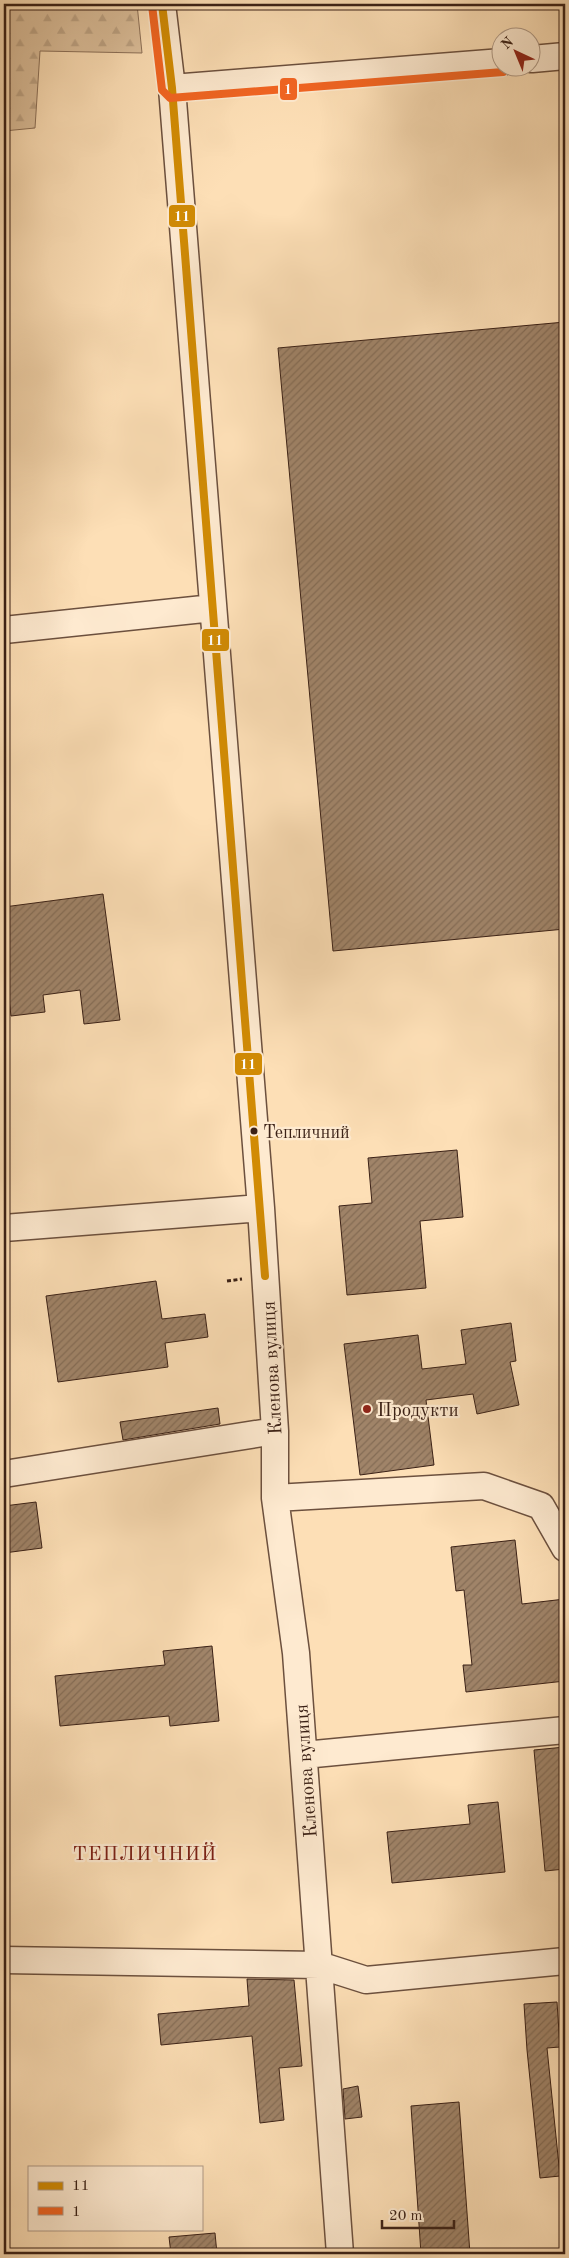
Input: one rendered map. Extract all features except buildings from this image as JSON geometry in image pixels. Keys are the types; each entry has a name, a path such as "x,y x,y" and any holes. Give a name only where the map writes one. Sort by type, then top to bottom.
{"street":[{"name":"Кленова вулиця","path":"162,4 172,88 260,1208 275,1431 275,1498 296,1652 340,2254"},
{"path":"542,58 565,56"},
{"path":"172,88 492,63"},
{"path":"4,630 213,608"},
{"path":"4,1228 260,1208"},
{"path":"4,1474 275,1431"},
{"path":"275,1498 484,1486 541,1506 565,1548"},
{"path":"304,1756 565,1730"},
{"path":"4,1960 319,1965 366,1980 565,1961"}],"green space":[{"path":"4,4 137,4 142,53 40,51 35,128 4,131"}],"transit line":[{"name":"11","path":"162,4 172,88 265,1276"},
{"name":"1","path":"152,5 162,90 170,98 492,73"}],"place":[{"name":"Тепличний","path":"254,1131"},
{"name":"Продукти","path":"367,1409"}],"district":[{"name":"ТЕПЛИЧНИЙ","path":"145,1853"}]}
